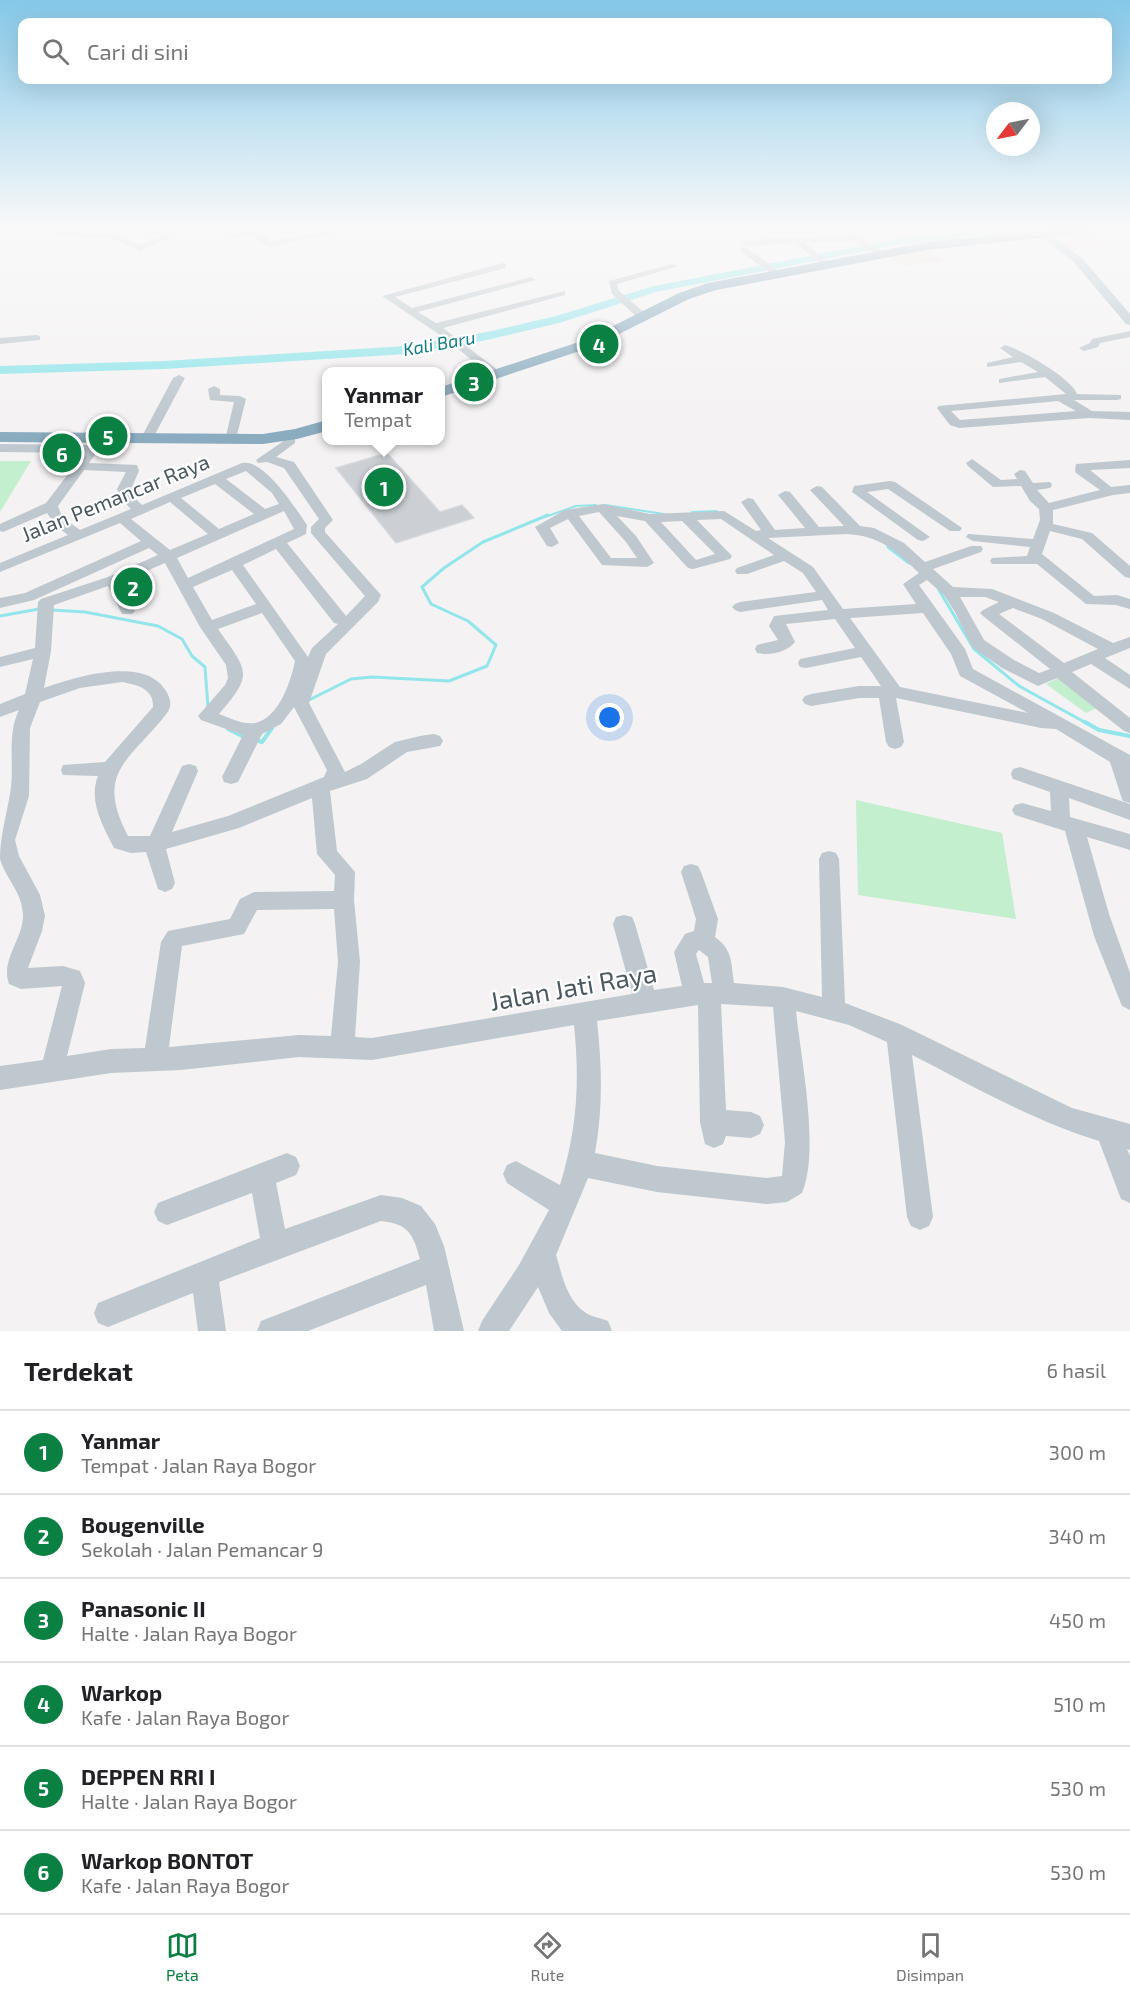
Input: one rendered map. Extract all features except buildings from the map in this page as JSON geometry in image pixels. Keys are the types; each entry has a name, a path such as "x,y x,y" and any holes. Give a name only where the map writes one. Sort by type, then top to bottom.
{"highway":[{"path":"445,389 603,338 689,291"},
{"path":"641,316 698,291"},
{"path":"98,443 147,438 231,440 279,438 322,428"},
{"path":"0,439 98,443 243,444 291,440 322,429"}],"main road":[{"path":"1104,291 1130,321"}],"street":[{"path":"406,291 387,296 447,335 495,373"},
{"path":"417,291 437,304"},
{"path":"451,291 462,298"},
{"path":"410,311 487,291"},
{"path":"615,291 641,316"},
{"path":"484,292 508,307"},
{"path":"434,327 562,292"},
{"path":"1084,348 1094,345 1096,341 1130,334"},
{"path":"0,342 36,338"},
{"path":"1005,348 1049,373 1071,392 1066,397"},
{"path":"991,365 1024,358"},
{"path":"1003,381 1049,373"},
{"path":"147,438 179,378"},
{"path":"214,388 214,398 240,399 231,440"},
{"path":"951,393 963,405"},
{"path":"1066,397 1089,414"},
{"path":"1117,397 993,399 943,408 954,422 959,424 1089,414 1130,416"},
{"name":"Jalan Pemancar Raya","path":"0,568 255,462 291,440"},
{"path":"0,448 98,443"},
{"path":"1,528 53,511 98,443"},
{"path":"184,585 301,531 300,525 285,506 277,490 255,462"},
{"path":"231,777 250,739 268,724 295,692 308,661 373,599 374,595 318,533 318,526 326,520 289,465 255,462"},
{"path":"972,463 998,484 1026,481 1045,485"},
{"path":"1108,491 1081,470 1081,467 1130,464"},
{"path":"81,466 132,468 124,489 128,499 140,510"},
{"path":"216,478 264,515"},
{"path":"1026,481 1035,498 1046,508 1046,526 1034,555 1038,560 1091,601 1117,600 1130,604"},
{"path":"899,546 953,527 890,485 860,489 861,493 923,537"},
{"path":"1046,508 1106,494 1108,491 1130,489"},
{"path":"817,490 839,512 851,517 862,530"},
{"path":"785,495 815,531"},
{"path":"172,497 217,535"},
{"path":"748,502 771,534"},
{"path":"52,1070 74,983 72,978 63,976 21,979 17,977 17,964 34,919 30,893 4,855 5,836 17,807 21,777 21,730 33,698 43,651 48,601 113,580 285,506"},
{"path":"570,513 607,562 647,563 632,539 603,508"},
{"path":"552,543 542,527 570,513 603,508 650,518 724,515 808,570 827,595 837,614 866,651 890,692 895,742"},
{"path":"53,511 67,528 78,534"},
{"path":"650,518 693,565 725,556 685,516"},
{"path":"122,518 168,557 208,627 234,665 237,673 232,687 207,716 250,739"},
{"path":"1046,526 1087,536 1130,574"},
{"path":"753,535 862,530 899,546 924,573 949,592 966,617 978,643 1008,664 1038,680 1123,647"},
{"path":"0,603 29,597 151,542"},
{"path":"279,543 340,619"},
{"path":"1038,544 975,543 924,573 910,584 959,653 966,672 1030,705 1124,760 1130,796"},
{"path":"742,571 786,555"},
{"path":"1115,560 1130,558"},
{"path":"997,561 1038,560"},
{"path":"235,563 264,607 308,661 312,673 300,698 302,706 336,770 328,784 327,854 345,872 344,900 349,962 342,1048"},
{"path":"113,580 127,611"},
{"path":"949,592 987,592 1123,647"},
{"path":"740,607 827,595"},
{"path":"966,617 988,613 1013,602"},
{"path":"208,627 264,607"},
{"path":"763,649 778,647 787,642 777,626 780,620 926,608"},
{"path":"988,613 1130,727"},
{"path":"0,662 43,651"},
{"path":"806,663 866,651"},
{"path":"1093,658 1130,684"},
{"path":"0,711 80,683 130,677 151,684 161,697 161,709 111,769 103,791 121,842 131,845 156,843 232,823 328,784 359,774 398,748 434,741"},
{"path":"811,700 859,692 890,692 1041,722 1060,723"},
{"path":"70,770 111,769"},
{"path":"165,883 156,856 156,843 186,782 189,771"},
{"path":"1020,774 1130,812"},
{"path":"1059,787 1067,824 1090,892 1123,968 1130,999"},
{"path":"1022,810 1130,842"},
{"path":"829,859 834,1010"},
{"path":"691,872 705,911 707,923 704,943 714,947 718,952 709,994 713,1128 751,1125"},
{"path":"155,1059 172,942 176,938 236,927 247,905 254,902 344,900"},
{"path":"624,924 646,1002"},
{"path":"704,938 693,940 685,952 709,994"},
{"name":"Jalan Jati Raya","path":"0,1078 111,1061 299,1046 372,1049 646,1002 709,994 783,997 834,1010 898,1035 1034,1104 1071,1120 1119,1134"},
{"path":"580,1163 667,1180 767,1191 787,1189 793,1184 798,1142 783,997"},
{"path":"492,1331 542,1255 565,1206 580,1163 590,1089 584,1013"},
{"path":"898,1035 920,1217"},
{"path":"1119,1134 1130,1190"},
{"path":"167,1212 287,1166"},
{"path":"516,1174 565,1206"},
{"path":"262,1176 275,1246"},
{"path":"108,1313 275,1246 381,1208 395,1209 418,1222 436,1267 448,1331"},
{"path":"542,1255 554,1292 564,1312 580,1327 598,1331"},
{"path":"271,1331 436,1267"},
{"path":"204,1274 212,1331"}],"green space":[{"path":"0,461 31,461 0,512"},
{"path":"1060,677 1101,706 1086,713 1046,684"},
{"path":"856,800 1002,833 1016,919 858,895"}],"waterway":[{"name":"Kali Baru","path":"0,370 164,365 406,350 487,336 559,319 647,291"},
{"path":"545,517 576,506 596,505"},
{"path":"605,505 664,514"},
{"path":"692,512 717,511"},
{"path":"307,701 351,679 372,677 449,681 487,666 496,645 468,621 431,604 422,587 444,568 483,542 548,515"},
{"path":"888,547 909,563"},
{"path":"939,590 974,649 1019,686 1088,724"},
{"path":"0,616 39,609"},
{"path":"52,610 85,612 158,626 182,639 192,656 205,667 208,707"},
{"path":"1085,722 1099,730 1130,736"},
{"path":"256,740 262,742 272,728"},
{"path":"228,729 244,737"}],"place":[{"name":"Warkop","path":"599,344"},
{"name":"Panasonic II","path":"474,382"},
{"name":"DEPPEN RRI I","path":"108,436"},
{"name":"Warkop BONTOT","path":"62,453"},
{"name":"Yanmar","path":"384,487"},
{"name":"Bougenville","path":"133,587"}]}
